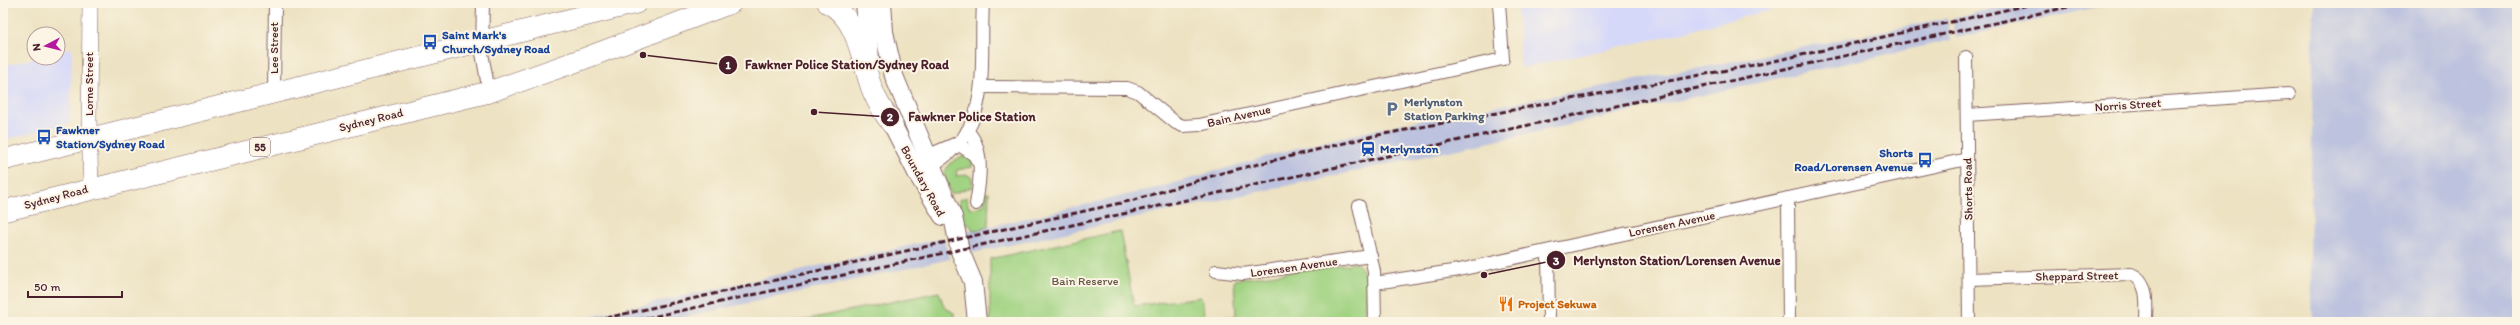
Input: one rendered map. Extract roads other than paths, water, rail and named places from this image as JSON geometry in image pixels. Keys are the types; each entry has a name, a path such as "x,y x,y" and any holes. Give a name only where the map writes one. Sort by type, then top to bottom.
{"highway":[{"path":"3,160 636,3"},
{"name":"Sydney Road","path":"3,211 91,188 489,92 583,59 731,3"},
{"path":"828,3 847,18 855,33 878,104 892,124"}],"main road":[{"name":"Boundary Road","path":"865,3 871,61 878,90 892,124 922,164 953,217 959,246 968,322"},
{"name":"Boundary Road","path":"882,3 885,40 894,76 922,164"},
{"name":"Boundary Road","path":"959,246 973,282 977,322"}],"street":[{"name":"Lorne Street","path":"90,3 89,139 91,188"},
{"name":"Lee Street","path":"274,92 275,3"},
{"path":"484,3 482,42 489,92"},
{"name":"Boundary Road","path":"922,164 957,143 967,131 978,109 982,87 983,3"},
{"name":"Bain Avenue","path":"982,87 1127,88 1138,92 1176,123 1190,126 1503,59 1499,3"},
{"name":"Shorts Road","path":"1966,57 1969,322"},
{"name":"Norris Street","path":"1967,115 2289,94"},
{"path":"967,131 978,146 976,204"},
{"path":"957,143 974,155 978,162"},
{"name":"Lorensen Avenue","path":"1375,283 1459,270 1967,159"},
{"path":"1788,198 1789,322"},
{"path":"1359,206 1371,256 1375,283 1375,322"},
{"path":"1548,251 1549,322"},
{"name":"Lorensen Avenue","path":"1216,271 1243,274 1371,256"},
{"name":"Sheppard Street","path":"1969,279 2131,274 2144,285 2146,322"}],"railway":[{"path":"588,322 1134,200 1222,173 1373,136 1765,63 2037,3"},
{"path":"629,322 2086,3"}],"place":[{"name":"Saint Mark's Church/Sydney Road","path":"430,42"},
{"name":"Fawkner Police Station/Sydney Road","path":"643,55"},
{"name":"Merlynston Station Parking","path":"1392,109"},
{"name":"Fawkner Police Station","path":"814,112"},
{"name":"Fawkner Station/Sydney Road","path":"44,137"},
{"name":"Merlynston","path":"1368,149"},
{"name":"Shorts Road/Lorensen Avenue","path":"1925,160"},
{"name":"Merlynston Station/Lorensen Avenue","path":"1484,275"},
{"name":"Project Sekuwa","path":"1506,304"}],"park label":[{"name":"Bain Reserve","path":"1085,281"}]}
